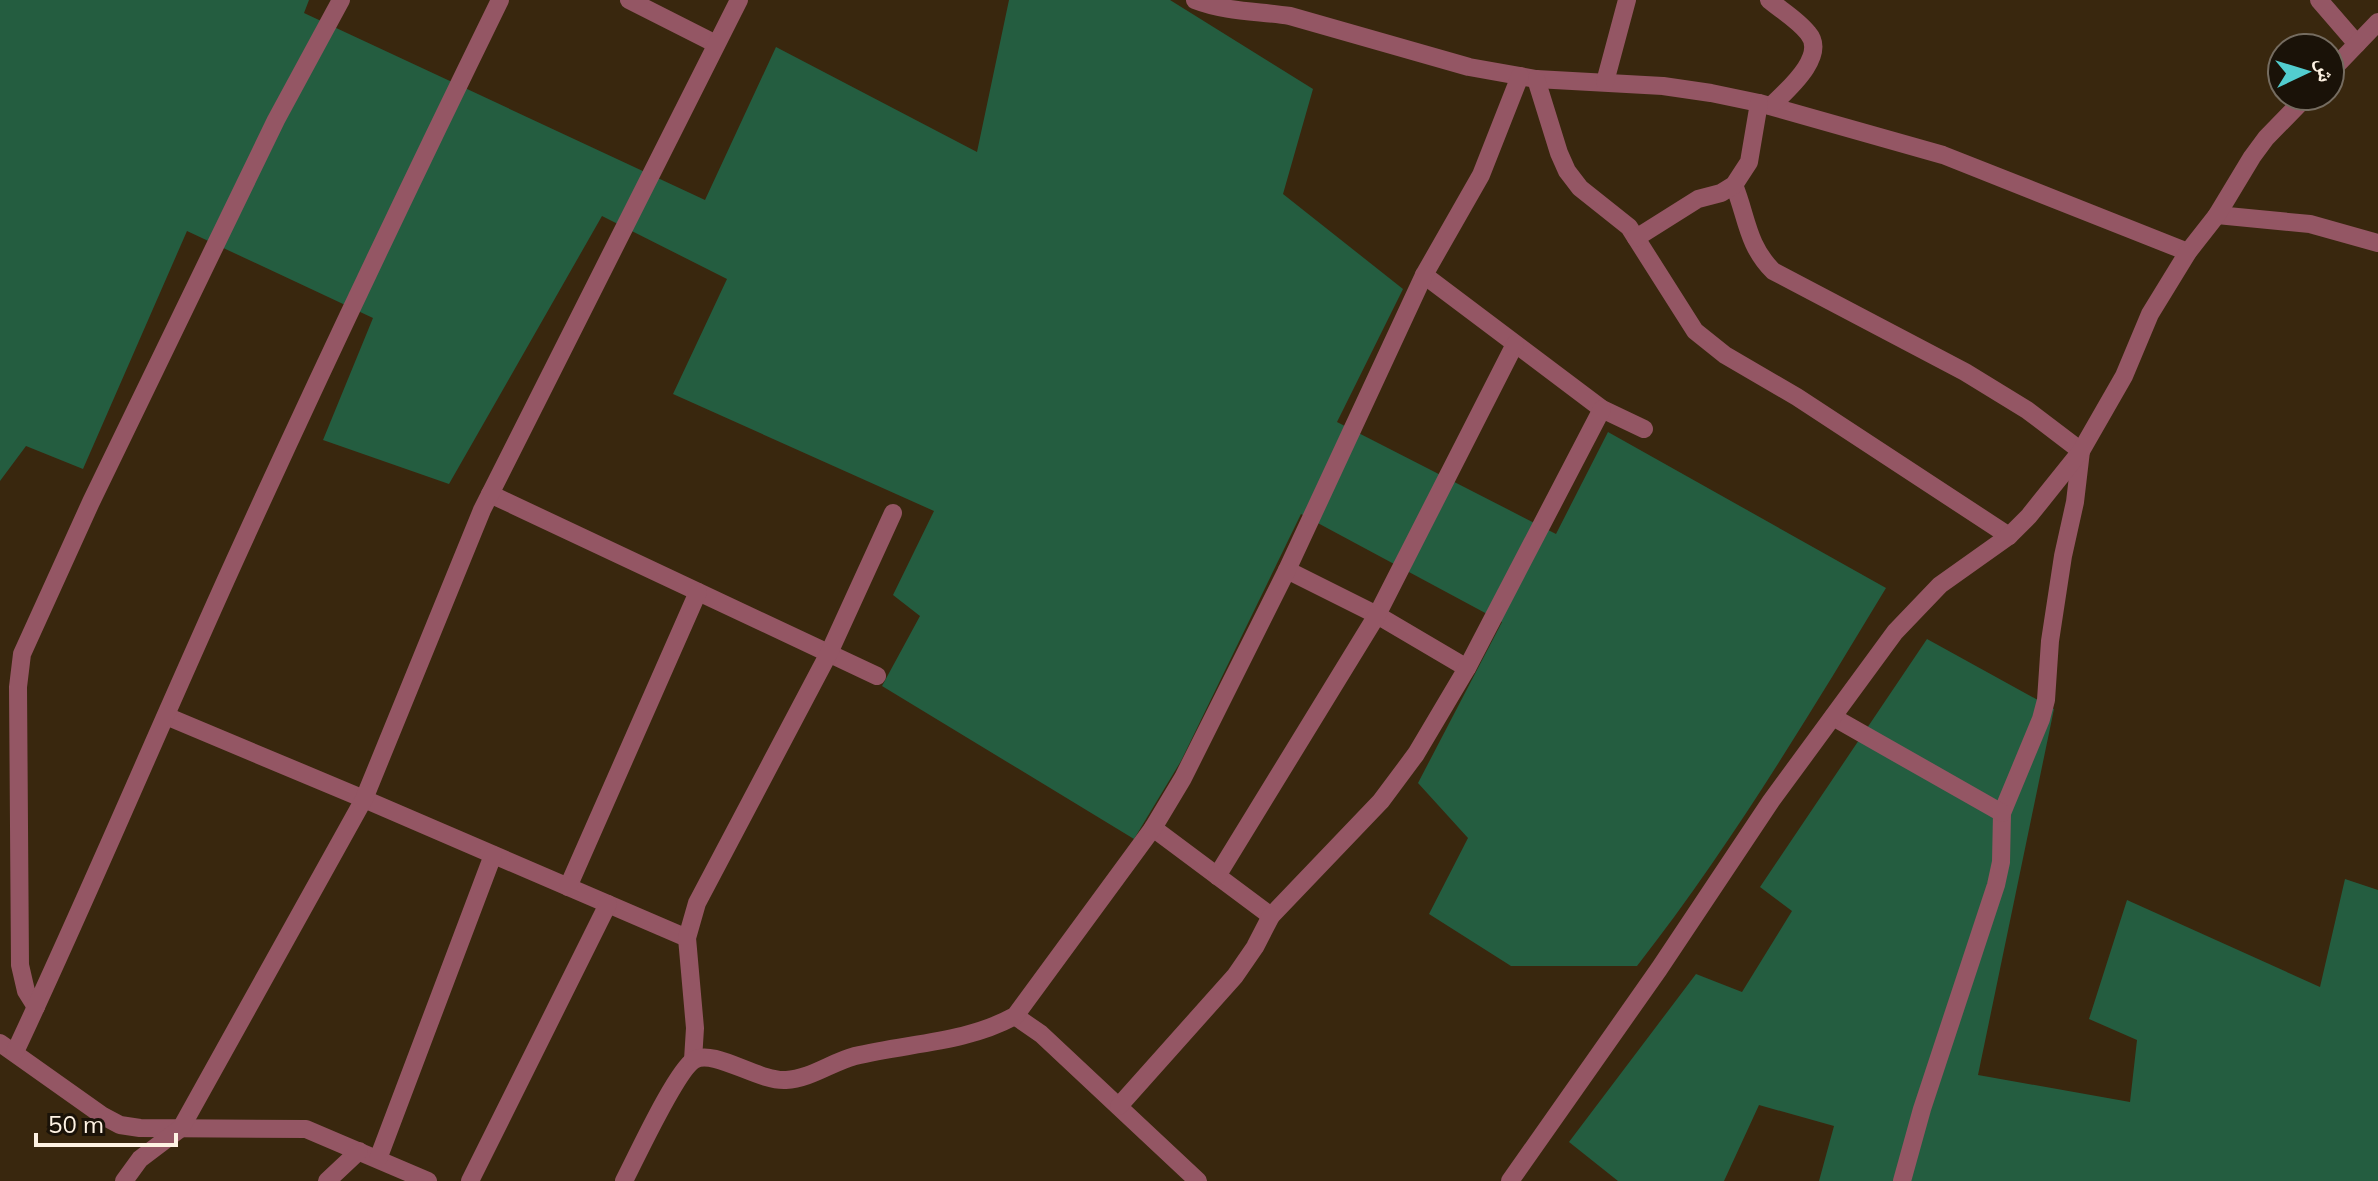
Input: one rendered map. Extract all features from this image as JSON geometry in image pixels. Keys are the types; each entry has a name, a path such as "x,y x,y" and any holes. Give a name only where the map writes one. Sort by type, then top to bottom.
{"street":[{"path":"36,1007 26,991 20,965 18,687 22,654 91,502 276,120 341,0"},
{"path":"428,1181 306,1129 140,1128 120,1125 7,1047 36,1007 234,562 500,0"},
{"path":"629,0 716,44"},
{"path":"124,1181 140,1159 181,1128 364,799 458,565 490,494 739,0"},
{"path":"1195,0 1232,11 1290,16 1469,67 1528,78 1675,87 1765,105 1943,155 2188,252"},
{"path":"1605,82 1627,0"},
{"path":"1636,238 1698,199 1721,193 1734,185 1749,162 1765,105 1804,70 1811,58 1814,44 1806,30 1769,0"},
{"path":"2319,0 2357,44"},
{"path":"2346,55 2378,22"},
{"path":"1528,78 1567,171 1580,188 1621,220 1636,238 1695,331 1725,355 1797,397 2009,536"},
{"path":"624,1181 674,1084 693,1060 703,1056 718,1058 756,1075 772,1080 788,1080 853,1057 994,1028 1015,1016 1153,828 1183,778 1287,570 1424,275 1481,175 1528,78"},
{"path":"1510,1181 1659,969 1771,801 1895,632 1940,585 2009,536 2081,451 2124,376 2150,314 2188,252 2217,215 2259,148 2292,112"},
{"path":"1734,185 1751,242 1773,271 1965,372 2027,410 2081,451"},
{"path":"2217,215 2310,224 2378,243"},
{"path":"1424,275 1602,409 1644,429"},
{"path":"1217,876 1377,615 1515,344"},
{"path":"1119,1106 1235,976 1271,916 1381,801 1416,754 1467,668 1602,409"},
{"path":"1902,1181 1922,1109 1996,885 2001,862 2002,813 2046,700 2050,641 2081,451"},
{"path":"490,494 877,676"},
{"path":"693,1060 695,1028 687,938 697,903 829,653 893,513"},
{"path":"1287,570 1377,615 1467,668"},
{"path":"568,887 698,592"},
{"path":"166,716 687,938"},
{"path":"1833,717 2002,813"},
{"path":"1153,828 1271,916"},
{"path":"378,1159 493,855"},
{"path":"470,1181 608,904"},
{"path":"1015,1016 1041,1034 1198,1181"},
{"path":"327,1181 359,1151"}],"green space":[{"path":"0,0 309,0 304,13 705,200 776,47 977,152 1009,0 1170,0 1313,89 1283,194 1403,289 1337,422 1556,534 1608,432 1886,588 1736,828 1637,966 1511,966 1429,914 1468,838 1418,783 1502,622 1301,514 1181,761 1134,839 882,686 920,616 893,595 934,511 673,394 727,279 602,216 449,484 323,440 373,318 187,231 83,469 26,446 0,481"},
{"path":"1927,639 2054,709 1978,1075 2130,1102 2137,1040 2089,1019 2127,900 2320,987 2345,879 2378,890 2378,1181 1819,1181 1834,1126 1759,1105 1724,1181 1618,1181 1569,1142 1696,974 1742,992 1792,911 1760,887"}]}
